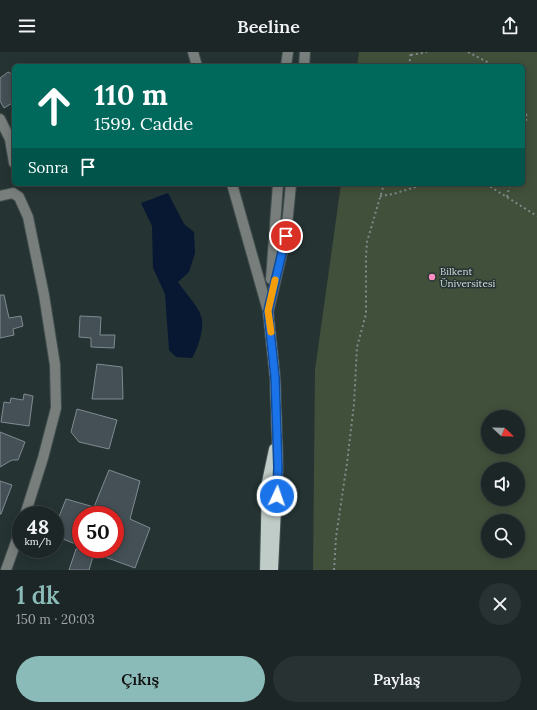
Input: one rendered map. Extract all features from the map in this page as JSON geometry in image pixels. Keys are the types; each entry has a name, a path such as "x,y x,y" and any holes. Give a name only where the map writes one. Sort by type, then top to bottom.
{"main road":[{"path":"268,311 275,377 278,467 273,570"},
{"path":"265,570 267,482 277,435"}],"street":[{"path":"193,52 197,64"},
{"path":"286,64 288,52"},
{"path":"304,64 305,52"},
{"path":"0,119 10,139 12,151"},
{"path":"17,186 19,197 28,217 44,295 54,366 56,408 43,458 28,506"},
{"path":"233,186 268,311"},
{"path":"268,311 278,186"},
{"path":"268,311 286,236 291,186"},
{"path":"0,196 13,192 19,197"},
{"path":"6,570 12,553"}],"path":[{"path":"409,64 411,52"},
{"path":"410,55 427,52"},
{"path":"468,52 492,64"},
{"path":"525,113 527,116 525,124"},
{"path":"334,570 336,537 354,404 357,347 366,314 366,257 368,242 383,186"},
{"path":"380,196 394,194 419,186"},
{"path":"489,186 537,216"},
{"path":"507,197 510,186"}],"green space":[{"name":"Bilkent Üniversitesi","path":"359,52 537,52 537,570 313,570 315,370 341,186 525,186 525,64 357,64"}],"water":[{"path":"168,193 184,224 194,232 195,253 189,272 178,282 200,312 202,321 200,338 192,358 176,357 169,350 165,294 153,268 152,226 141,203"}],"building":[{"path":"8,72 12,74 12,103 4,108 0,101 0,78"},
{"path":"0,295 4,295 9,318 21,316 23,326 13,329 14,335 0,338"},
{"path":"80,316 101,317 100,335 115,335 114,348 91,347 91,338 79,337"},
{"path":"97,364 122,367 123,399 92,399"},
{"path":"24,394 33,396 29,426 1,422 4,402 10,403 11,398 23,400"},
{"path":"77,409 117,420 109,449 79,442 71,432"},
{"path":"0,432 25,442 18,460 12,460 0,467"},
{"path":"109,470 140,481 130,519 150,528 135,568 108,558 124,558 124,506 94,506"},
{"path":"0,481 12,485 1,514 0,514"},
{"path":"66,499 90,506 72,506 72,543 64,539 63,506"},
{"path":"73,558 93,558 89,570 69,570"}],"slow traffic":[{"path":"271,332 268,311 275,280"}],"place":[{"name":"Bilkent Üniversitesi","path":"432,277"}],"route":[{"path":"277,496 278,467 275,377 268,311 286,236"}]}
